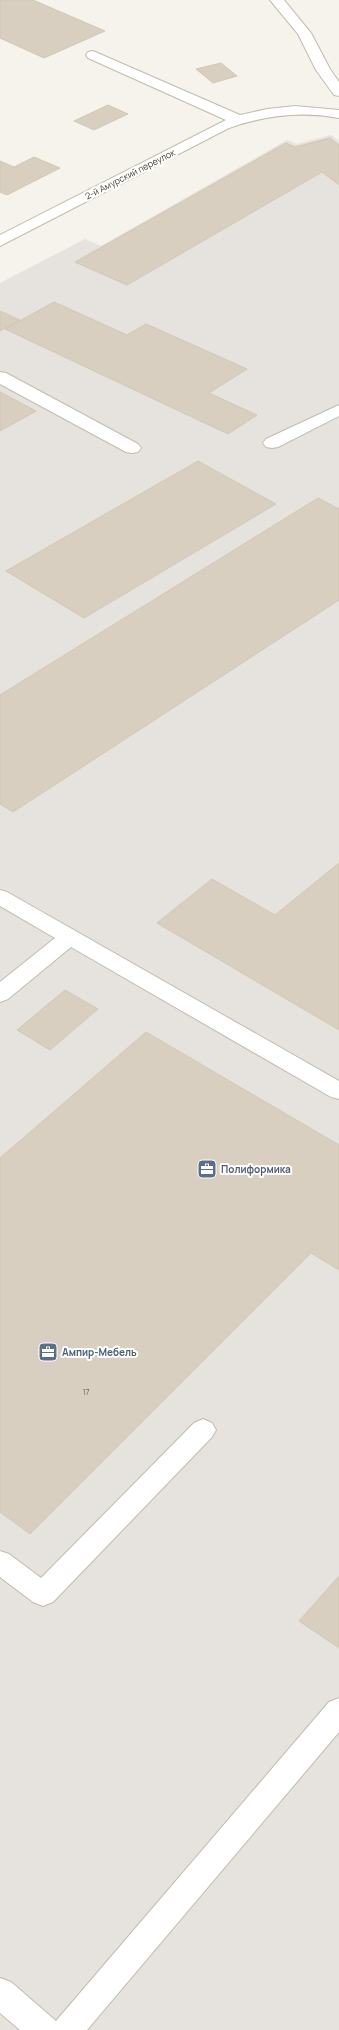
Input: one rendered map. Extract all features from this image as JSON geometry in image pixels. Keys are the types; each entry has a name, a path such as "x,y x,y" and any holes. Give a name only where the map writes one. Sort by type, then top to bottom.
{"street":[{"path":"277,0 304,33 323,70 339,92"},
{"path":"93,55 239,120"},
{"name":"2-й Амурский переулок","path":"0,241 224,125 262,113 291,109 339,114"},
{"path":"0,377 132,448"},
{"path":"272,443 339,410"},
{"path":"0,897 339,1091"},
{"path":"0,994 70,937"},
{"path":"4,1573 43,1594 203,1430"},
{"path":"67,2030 339,1710"},
{"path":"0,1993 44,2030"}],"shaded area":[{"path":"331,135 339,141 339,2030 0,2030 0,283 85,239 101,246 287,140 297,144"}],"building":[{"path":"0,0 33,0 105,31 44,58 0,38"},
{"path":"221,63 237,76 213,83 196,69"},
{"path":"108,105 128,114 94,130 74,121"},
{"path":"330,138 339,145 339,185 322,172 127,285 75,262 286,143 295,147"},
{"path":"34,157 60,168 7,195 0,192 0,161 14,167"},
{"path":"54,302 127,335 146,324 247,369 209,393 257,415 228,434 5,329"},
{"path":"0,311 20,320 0,331"},
{"path":"0,392 36,411 0,431"},
{"path":"198,461 276,504 84,618 6,571"},
{"path":"318,498 339,509 339,600 13,812 0,804 0,695"},
{"path":"339,863 339,1030 157,923 212,879 275,915"},
{"path":"65,990 98,1009 50,1050 17,1030"},
{"path":"146,1032 339,1145 339,1270 311,1253 30,1534 0,1512 0,1158"},
{"path":"339,1576 339,1648 299,1621"}],"place":[{"name":"Полиформика","path":"207,1169"},
{"name":"Ампир-Мебель","path":"48,1352"}]}
